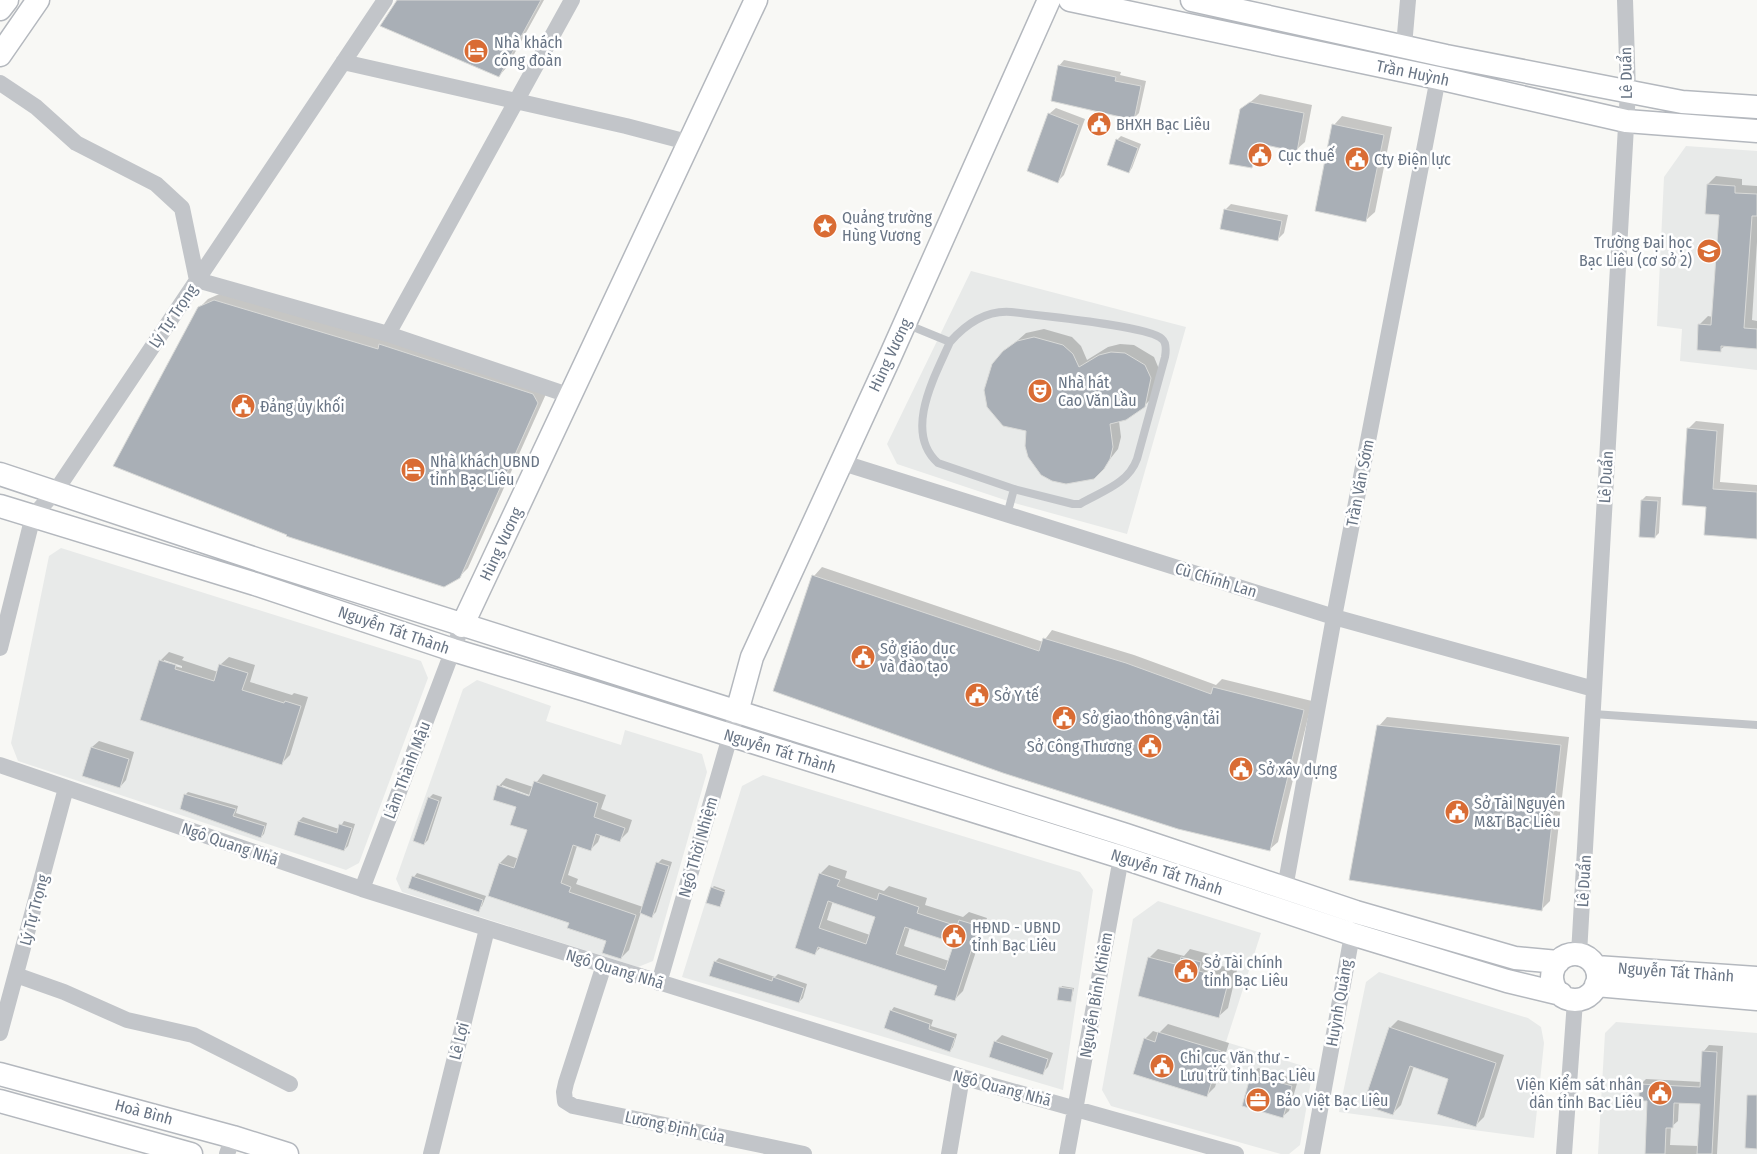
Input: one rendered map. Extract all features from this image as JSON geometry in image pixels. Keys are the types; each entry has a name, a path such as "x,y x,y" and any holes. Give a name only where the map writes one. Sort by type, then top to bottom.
{"street":[{"path":"0,9 7,0"},
{"path":"0,55 38,0"},
{"name":"Lý Tự Trọng","path":"0,648 33,516 55,492 385,0"},
{"path":"388,334 572,0"},
{"name":"Hùng Vương","path":"462,626 691,143 756,0"},
{"name":"Hùng Vương","path":"737,712 752,657 905,323 1048,0"},
{"name":"Trần Huỳnh","path":"1070,0 1438,78 1626,121 1757,131"},
{"name":"Trần Huỳnh","path":"1192,0 1404,46 1682,102 1757,107"},
{"path":"1404,46 1408,0"},
{"name":"Lê Duẩn","path":"1590,969 1594,689 1628,91 1625,0"},
{"path":"343,62 626,126 691,143"},
{"name":"Trần Văn Sớm","path":"1283,900 1334,617 1438,78"},
{"path":"0,84 36,107 76,143 156,184 182,208 197,280 388,334 570,396"},
{"name":"Cù Chính Lan","path":"840,462 1334,617 1594,689"},
{"name":"Nguyễn Tất Thành","path":"0,474 462,626 924,771 1124,846 1283,900 1352,934 1507,981 1568,997 1592,993 1590,969"},
{"name":"Nguyễn Tất Thành","path":"0,506 255,584 452,650 917,794 1124,846"},
{"path":"255,584 262,561"},
{"name":"Lâm Thành Mậu","path":"362,890 462,626"},
{"path":"586,690 594,667"},
{"name":"Ngô Thời Nhiệm","path":"659,983 737,712"},
{"name":"Ngô Quang Nhã","path":"0,765 362,890 962,1077 1236,1154"},
{"path":"917,794 924,771"},
{"name":"Lý Tự Trọng","path":"0,1033 66,788"},
{"name":"Nguyễn Bỉnh Khiêm","path":"1067,1154 1124,846"},
{"name":"Nguyễn Tất Thành","path":"1283,900 1356,912 1515,958 1558,962 1568,954 1590,969 1757,999"},
{"name":"Huỳnh Quảng","path":"1312,1154 1356,912"},
{"name":"Lê Lợi","path":"431,1154 487,929"},
{"path":"1558,962 1554,968 1554,984 1568,997 1564,1154"},
{"name":"Lương Định Của","path":"604,966 566,1083 564,1092 566,1100 572,1106 804,1154"},
{"name":"Nguyễn Tất Thành","path":"1590,969 1757,978"},
{"path":"16,975 64,992 127,1020 193,1034 290,1084"},
{"name":"Hoà Bình","path":"0,1074 230,1145 287,1154"},
{"path":"948,1154 962,1077"},
{"name":"Hoà Bình","path":"0,1101 191,1154"}],"lane":[{"path":"997,311 1133,329 1162,338 1166,344 1166,357 1133,470 1124,480 1080,504 1073,504 1014,489 938,462 926,447 922,434 922,419 934,378 950,342 970,323 997,311"},
{"path":"905,323 950,342"},
{"path":"1007,514 1014,489"},
{"path":"1594,714 1757,725"}],"shaded area":[{"name":"Trường Đại học Bạc Liêu (cơ sở 2)","path":"1686,146 1757,151 1757,370 1680,361 1682,329 1657,326 1664,177"},
{"name":"Nhà hát Cao Văn Lầu","path":"971,271 1186,327 1127,534 1011,502 897,464 887,444"},
{"path":"61,548 421,661 428,678 359,863 346,870 18,761 11,743 49,556"},
{"path":"477,680 551,706 546,721 621,745 625,730 702,754 707,772 653,961 638,967 402,892 396,879 463,689"},
{"path":"763,775 1080,872 1093,890 1063,1090 682,977 742,786"},
{"path":"1158,901 1261,933 1226,1042 1313,1069 1300,1145 1289,1154 1281,1154 1111,1106 1102,1090 1133,919"},
{"path":"1379,972 1528,1018 1541,1027 1544,1043 1534,1138 1339,1112 1366,982"},
{"name":"Viện Kiểm sát nhân dân tỉnh Bạc Liêu","path":"1616,1022 1757,1033 1757,1154 1598,1154 1605,1033"}],"building":[{"name":"Nhà khách công đoàn","path":"397,0 541,0 499,77 380,26"},
{"path":"1058,65 1116,77 1115,81 1141,86 1134,120 1051,101"},
{"path":"1250,102 1304,113 1297,152 1257,143 1252,168 1229,164 1240,109"},
{"path":"1048,113 1079,125 1058,183 1027,171"},
{"path":"1332,124 1384,135 1366,222 1315,211"},
{"path":"1116,139 1138,148 1129,173 1107,165"},
{"path":"1707,184 1735,186 1735,193 1757,194 1757,216 1752,216 1744,328 1757,329 1757,349 1721,346 1721,352 1697,350 1698,324 1711,325 1719,215 1705,214"},
{"path":"1224,209 1282,221 1278,241 1220,229"},
{"path":"214,300 378,349 379,344 533,394 538,403 460,578 444,587 286,536 113,466 198,307"},
{"name":"Nhà hát Cao Văn Lầu","path":"1034,337 1063,345 1073,354 1079,367 1099,355 1111,352 1125,353 1145,365 1151,378 1145,407 1126,420 1110,424 1113,447 1110,459 1104,469 1094,479 1066,484 1052,481 1041,475 1028,457 1025,446 1026,431 1003,426 987,407 984,390 992,364 1003,351 1017,341"},
{"path":"1687,428 1717,431 1713,489 1757,492 1757,539 1704,535 1706,507 1682,505"},
{"path":"1641,500 1658,501 1655,538 1639,537"},
{"path":"812,575 1039,651 1043,638 1126,663 1211,694 1213,687 1304,710 1270,851 1178,829 1003,773 773,691"},
{"path":"159,660 176,665 175,669 214,681 219,664 248,673 242,690 284,703 285,701 301,706 282,765 140,720"},
{"name":"Sở Tài Nguyên M&T Bạc Liêu","path":"1377,725 1561,745 1542,911 1349,880"},
{"path":"91,747 129,759 120,788 82,776"},
{"path":"534,781 598,803 594,817 625,828 620,842 596,834 591,851 573,845 561,883 571,887 569,892 636,915 621,959 602,953 606,941 567,928 569,923 488,896 499,863 514,868 527,830 510,825 516,807 493,800 497,785 529,796"},
{"path":"184,794 236,809 233,816 265,826 261,838 180,809"},
{"path":"428,797 439,801 424,845 413,841"},
{"path":"298,821 337,833 339,824 352,828 344,851 294,835"},
{"path":"656,862 669,866 652,918 640,913"},
{"name":"HĐND - UBND tỉnh Bạc Liêu","path":"819,873 840,880 837,886 877,900 879,893 919,907 917,913 957,926 959,920 979,926 955,1001 934,995 937,986 818,947 815,955 795,948","holes":["828,901 875,917 866,944 819,928","905,927 954,943 945,970 896,954"]},
{"path":"412,876 483,900 479,912 408,888"},
{"path":"711,887 725,892 720,907 706,903"},
{"path":"1148,957 1179,965 1181,957 1201,962 1199,971 1229,979 1219,1018 1138,996"},
{"path":"714,961 772,981 773,977 804,988 799,1003 709,976"},
{"path":"1059,987 1073,989 1071,1002 1057,1000"},
{"path":"890,1010 930,1024 929,1029 955,1038 950,1052 884,1028"},
{"path":"1389,1027 1496,1063 1476,1127 1437,1114 1448,1079 1410,1066 1393,1115 1363,1105"},
{"path":"1158,1032 1221,1051 1207,1097 1133,1074 1144,1038 1155,1042"},
{"path":"994,1041 1048,1059 1043,1075 989,1057"},
{"path":"1702,1051 1717,1052 1712,1154 1697,1154 1700,1104 1674,1103 1673,1128 1666,1128 1665,1154 1645,1154 1647,1101 1639,1101 1639,1084 1700,1087"},
{"path":"1251,1074 1292,1086 1283,1118 1242,1106"},
{"path":"1747,1095 1757,1095 1757,1149 1745,1148"}],"place":[{"name":"Nhà khách công đoàn","path":"476,51"},
{"name":"BHXH Bạc Liêu","path":"1099,124"},
{"name":"Cục thuế","path":"1260,155"},
{"name":"Cty Điện lực","path":"1357,159"},
{"name":"Quảng trường Hùng Vương","path":"825,226"},
{"name":"Trường Đại học Bạc Liêu (cơ sở 2)","path":"1709,251"},
{"name":"Nhà hát Cao Văn Lầu","path":"1040,391"},
{"name":"Đảng ủy khối","path":"243,406"},
{"name":"Nhà khách UBND tỉnh Bạc Liêu","path":"413,470"},
{"name":"Sở giáo dục và đào tạo","path":"863,657"},
{"name":"Sở Y tế","path":"977,695"},
{"name":"Sở giao thông vận tải","path":"1064,718"},
{"name":"Sở Công Thương","path":"1150,746"},
{"name":"Sở xây dựng","path":"1241,769"},
{"name":"Sở Tài Nguyên M&T Bạc Liêu","path":"1457,812"},
{"name":"HĐND - UBND tỉnh Bạc Liêu","path":"954,936"},
{"name":"Sở Tài chính tỉnh Bạc Liêu","path":"1186,971"},
{"name":"Chi cục Văn thư - Lưu trữ tỉnh Bạc Liêu","path":"1162,1066"},
{"name":"Viện Kiểm sát nhân dân tỉnh Bạc Liêu","path":"1660,1093"},
{"name":"Bảo Việt Bạc Liêu","path":"1258,1100"}]}
